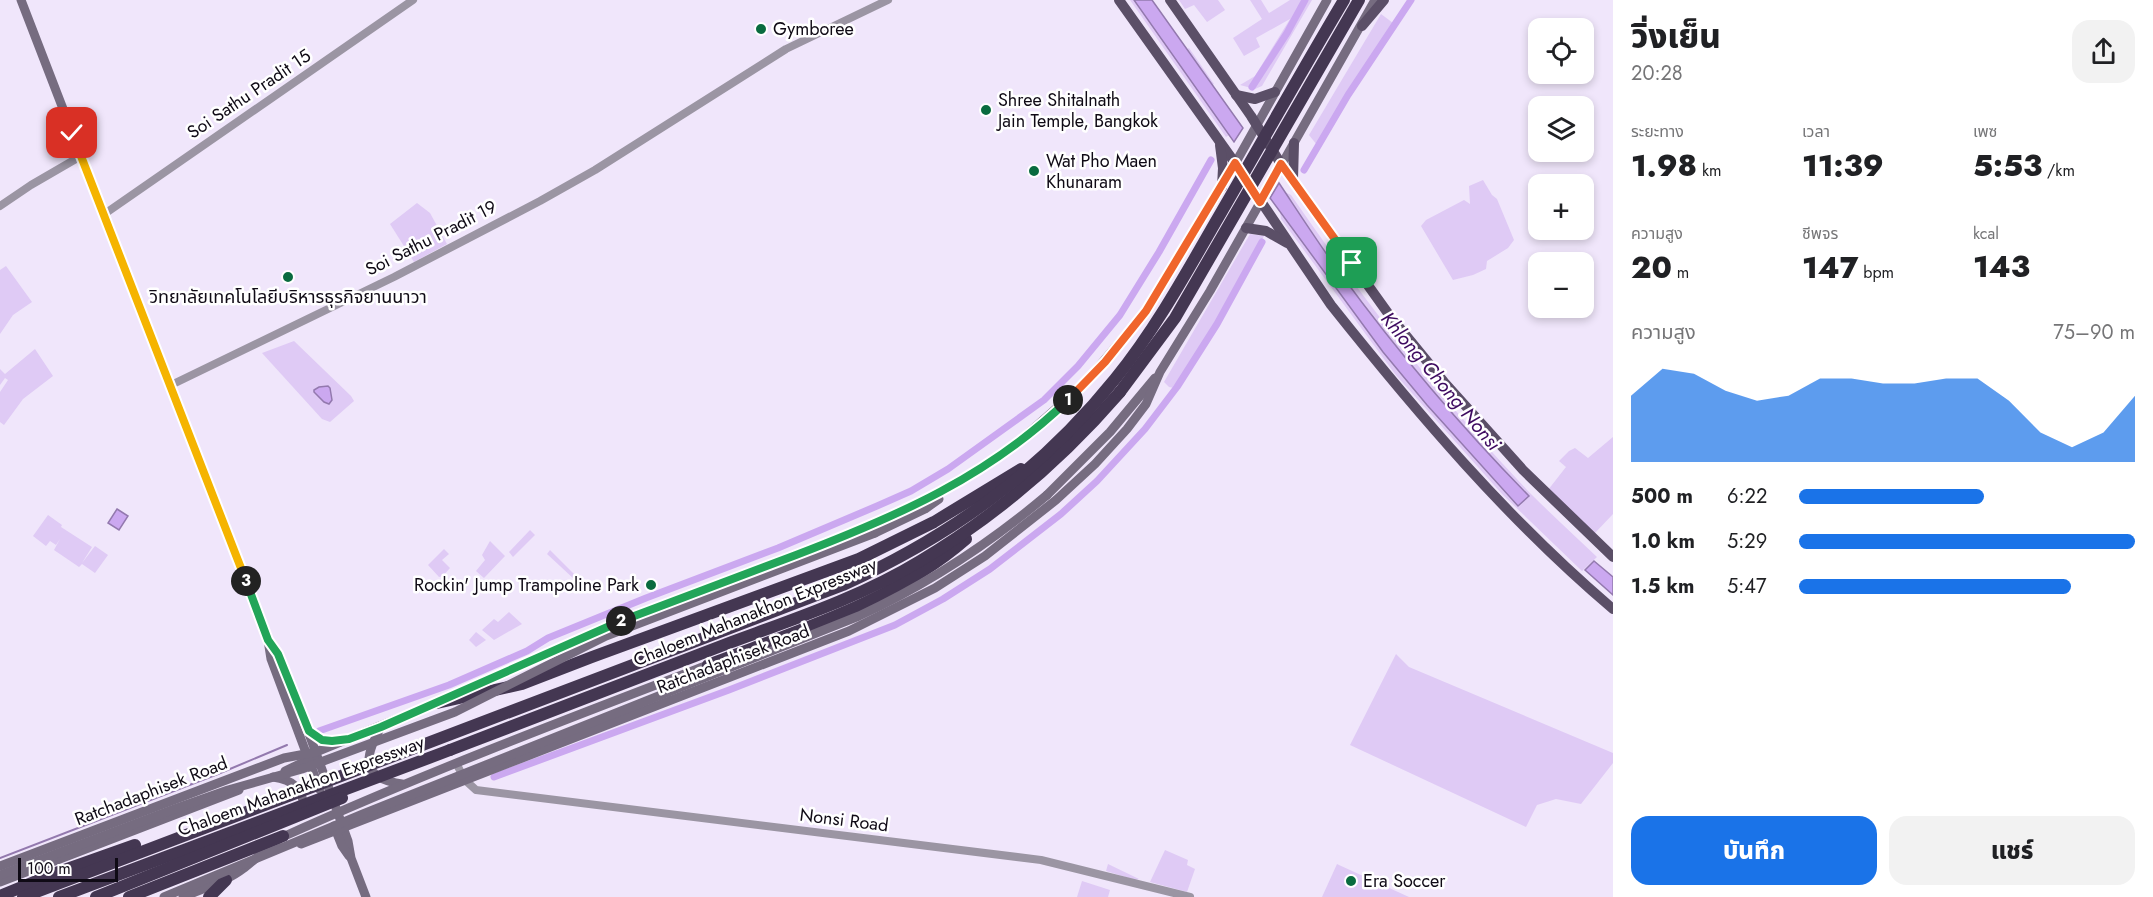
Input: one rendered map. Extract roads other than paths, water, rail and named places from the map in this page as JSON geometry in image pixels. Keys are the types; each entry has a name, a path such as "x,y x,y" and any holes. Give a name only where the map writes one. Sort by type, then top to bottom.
{"highway":[{"name":"Chaloem Mahanakhon Expressway","path":"23,897 807,599 877,570 919,548 960,522 1004,489 1047,451 1114,381 1155,325 1344,0"},
{"name":"Chaloem Mahanakhon Expressway","path":"59,897 450,750 854,594 920,561 990,515 1082,434 1120,392 1157,344 1181,308 1359,0"},
{"path":"437,703 522,684 859,559 954,511 1047,451"},
{"path":"708,665 862,604 909,581 957,547 990,515"},
{"path":"96,897 372,786 450,750"},
{"path":"0,896 56,873 265,797 386,760"},
{"path":"129,897 283,836"},
{"path":"209,897 226,880"}],"main road":[{"path":"21,0 268,640 271,658 307,757 334,813"},
{"path":"1119,0 1235,163 1331,305 1442,439 1520,522 1613,609"},
{"path":"1170,0 1257,125 1281,164 1390,316 1444,382 1523,470 1613,558"},
{"name":"Ratchadaphisek Road","path":"0,882 273,777 316,752 381,727 622,621 870,526 925,501 959,482 1016,444 1085,383 1146,311 1222,187 1327,0"},
{"name":"Ratchadaphisek Road","path":"244,868 878,618 935,588 985,556 1056,500 1115,444 1146,404 1160,372 1229,259 1375,0"},
{"path":"1362,26 1384,0"},
{"path":"1236,95 1254,99 1275,92"},
{"path":"1219,141 1223,168 1222,187"},
{"path":"1293,180 1294,143"},
{"path":"1192,236 1204,226 1211,225 1222,229 1232,242 1229,259"},
{"path":"1246,228 1266,231 1289,245"},
{"name":"Ratchadaphisek Road","path":"164,897 363,814 859,616 923,584 1008,528 1047,495 1110,432 1160,372"},
{"name":"Ratchadaphisek Road","path":"0,875 177,808 228,790 302,769 447,715 606,636 875,533 925,509 959,482"},
{"path":"268,640 278,654 309,731 339,829 366,897"},
{"name":"Ratchadaphisek Road","path":"183,897 226,880 283,836 334,813 708,665"},
{"path":"652,686 700,690"},
{"path":"381,727 369,751 370,766 388,782 404,784"},
{"path":"309,731 324,740 349,739"},
{"path":"284,758 295,748 300,737"},
{"name":"Ratchadaphisek Road","path":"0,866 284,758 307,757"},
{"path":"426,795 446,768"},
{"path":"273,777 290,780 298,790 305,812 303,822 297,830"},
{"path":"174,816 205,788"},
{"path":"345,843 355,823"},
{"path":"322,836 345,843"}],"street":[{"name":"Soi Sathu Pradit 15","path":"103,215 413,0"},
{"name":"Soi Sathu Pradit 19","path":"169,386 394,277 540,201 595,170 792,46 888,0"},
{"path":"0,206 31,184 81,156"},
{"path":"456,763 465,780"},
{"path":"477,776 481,785 491,793"},
{"name":"Nonsi Road","path":"465,780 476,790 491,793 1041,860 1190,897"}],"waterway":[{"path":"1252,87 1305,0"},
{"path":"1304,170 1348,95 1411,0"},
{"path":"319,731 449,685 527,651 548,638 778,548 911,491 948,469 1044,400 1078,366 1120,315 1211,160"},
{"path":"494,777 729,690 895,625 943,599 990,569 1061,514 1097,481 1145,429 1177,387 1217,324 1262,242"},
{"path":"0,858 287,745"}],"place":[{"name":"Gymboree","path":"761,29"},
{"name":"Shree Shitalnath Jain Temple, Bangkok","path":"986,110"},
{"name":"Wat Pho Maen Khunaram","path":"1034,171"},
{"name":"วิทยาลัยเทคโนโลยีบริหารธุรกิจยานนาวา","path":"288,277"},
{"name":"Rockin' Jump Trampoline Park","path":"651,585"},
{"name":"Era Soccer","path":"1351,881"}],"water label":[{"name":"Khlong Chong Nonsi","path":"1441,381"}]}
